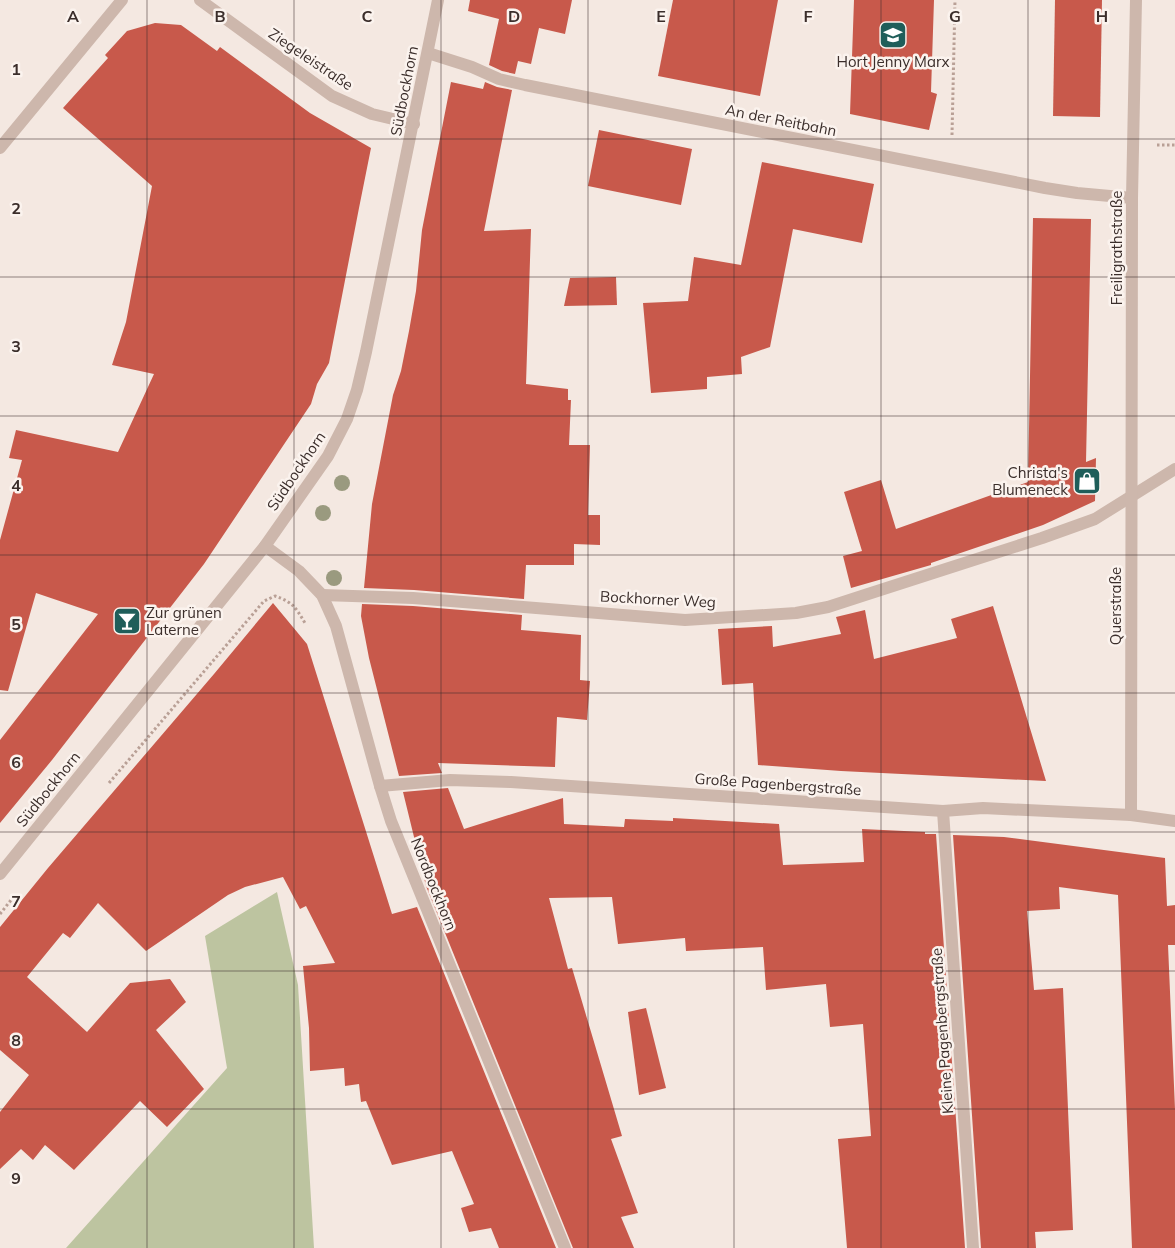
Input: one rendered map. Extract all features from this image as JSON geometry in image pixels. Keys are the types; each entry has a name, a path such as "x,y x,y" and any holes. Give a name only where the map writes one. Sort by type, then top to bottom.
{"street":[{"path":"0,148 122,0"},
{"name":"Ziegeleistraße","path":"200,0 332,96 372,114 414,124"},
{"name":"Südbockhorn","path":"0,874 266,546 328,456 343,430 357,390 414,124 438,0"},
{"name":"Freiligrathstraße","path":"1131,496 1132,198 1136,0"},
{"name":"An der Reitbahn","path":"428,53 472,67 499,79 525,85 1045,188 1132,198"},
{"path":"1131,496 1175,469"},
{"name":"Bockhorner Weg","path":"322,596 414,598 685,620 796,613 828,607 1042,538 1095,519 1131,496"},
{"name":"Querstraße","path":"1131,496 1131,814"},
{"name":"Nordbockhorn","path":"266,546 299,571 322,596 336,626 380,786 409,865 565,1248"},
{"name":"Große Pagenbergstraße","path":"380,786 450,780 511,782 943,812 983,808 1131,814 1175,821"},
{"name":"Kleine Pagenbergstraße","path":"943,812 973,1248"}],"path":[{"path":"952,135 955,0"},
{"path":"108,783 264,601 275,596 286,600 294,605 308,628"},
{"path":"0,914 17,893"}],"green space":[{"path":"277,892 298,985 314,1248 66,1248 227,1068 205,936"}],"building":[{"path":"470,0 572,0 565,34 539,28 531,64 518,61 515,74 489,65 499,19 468,11"},
{"path":"673,0 778,0 760,96 658,76"},
{"name":"Hort Jenny Marx","path":"854,0 934,0 931,92 937,94 929,130 850,114"},
{"path":"1055,0 1102,0 1100,117 1053,116"},
{"path":"155,23 181,25 217,51 220,47 310,113 371,148 329,363 317,384 311,404 204,564 52,760 0,823 0,740 98,614 36,593 8,691 0,690 0,540 22,460 9,458 16,430 118,452 154,374 112,365 126,322 152,186 63,108 108,58 105,55 127,31"},
{"path":"451,82 483,89 485,82 512,90 484,231 531,229 526,384 568,389 568,400 571,400 569,445 590,445 588,515 600,515 600,545 574,544 574,565 526,565 524,599 364,588 372,504 393,395 401,371 409,331 416,291 422,230"},
{"path":"599,130 692,149 681,205 588,186"},
{"path":"762,162 874,184 862,243 793,229 770,347 741,357 742,374 707,377 707,389 651,393 643,303 688,301 694,257 741,265"},
{"path":"1033,218 1091,219 1086,462 1096,458 1095,501 1043,525 931,563 931,565 851,588 843,556 862,551 844,492 881,480 896,529 1028,482"},
{"path":"616,277 617,305 564,306 570,278"},
{"path":"273,603 307,644 392,914 417,907 556,1248 499,1248 491,1228 469,1232 461,1208 474,1204 452,1151 392,1165 366,1101 361,1102 359,1084 345,1086 344,1068 310,1071 309,1028 303,966 335,963 306,906 300,909 283,877 245,887 228,895 146,951 98,903 70,938 63,933 27,977 87,1032 130,983 170,979 186,1002 156,1030 204,1089 167,1127 140,1101 74,1170 45,1145 33,1160 21,1149 0,1169 0,1112 29,1075 0,1050 0,927"},
{"path":"362,604 413,606 522,615 521,630 581,635 580,680 590,681 587,720 557,717 555,767 438,763 442,773 399,776 369,658 361,616"},
{"path":"993,606 1046,781 758,765 753,683 722,685 718,629 772,626 773,647 841,634 836,617 865,610 874,659 957,638 951,619"},
{"path":"448,788 464,829 563,798 564,824 624,827 625,819 673,821 673,818 779,824 783,865 864,862 862,829 936,834 965,1248 847,1248 838,1139 871,1136 863,1024 830,1027 826,984 766,990 763,947 686,951 685,938 618,944 612,897 549,898 568,969 572,968 622,1136 611,1139 638,1213 621,1217 634,1248 573,1248 426,886 403,792"},
{"path":"953,835 1004,837 1165,858 1167,906 1175,905 1175,945 1168,945 1175,1109 1175,1248 1132,1248 1118,895 1059,887 1060,909 1027,911 1034,990 1063,988 1073,1230 1035,1232 1036,1248 981,1248"},
{"path":"646,1008 666,1088 639,1095 628,1012"}],"place":[{"name":"Hort Jenny Marx","path":"893,35"},
{"name":"Christa's Blumeneck","path":"1087,481"},
{"name":"Zur grünen Laterne","path":"127,621"}]}
